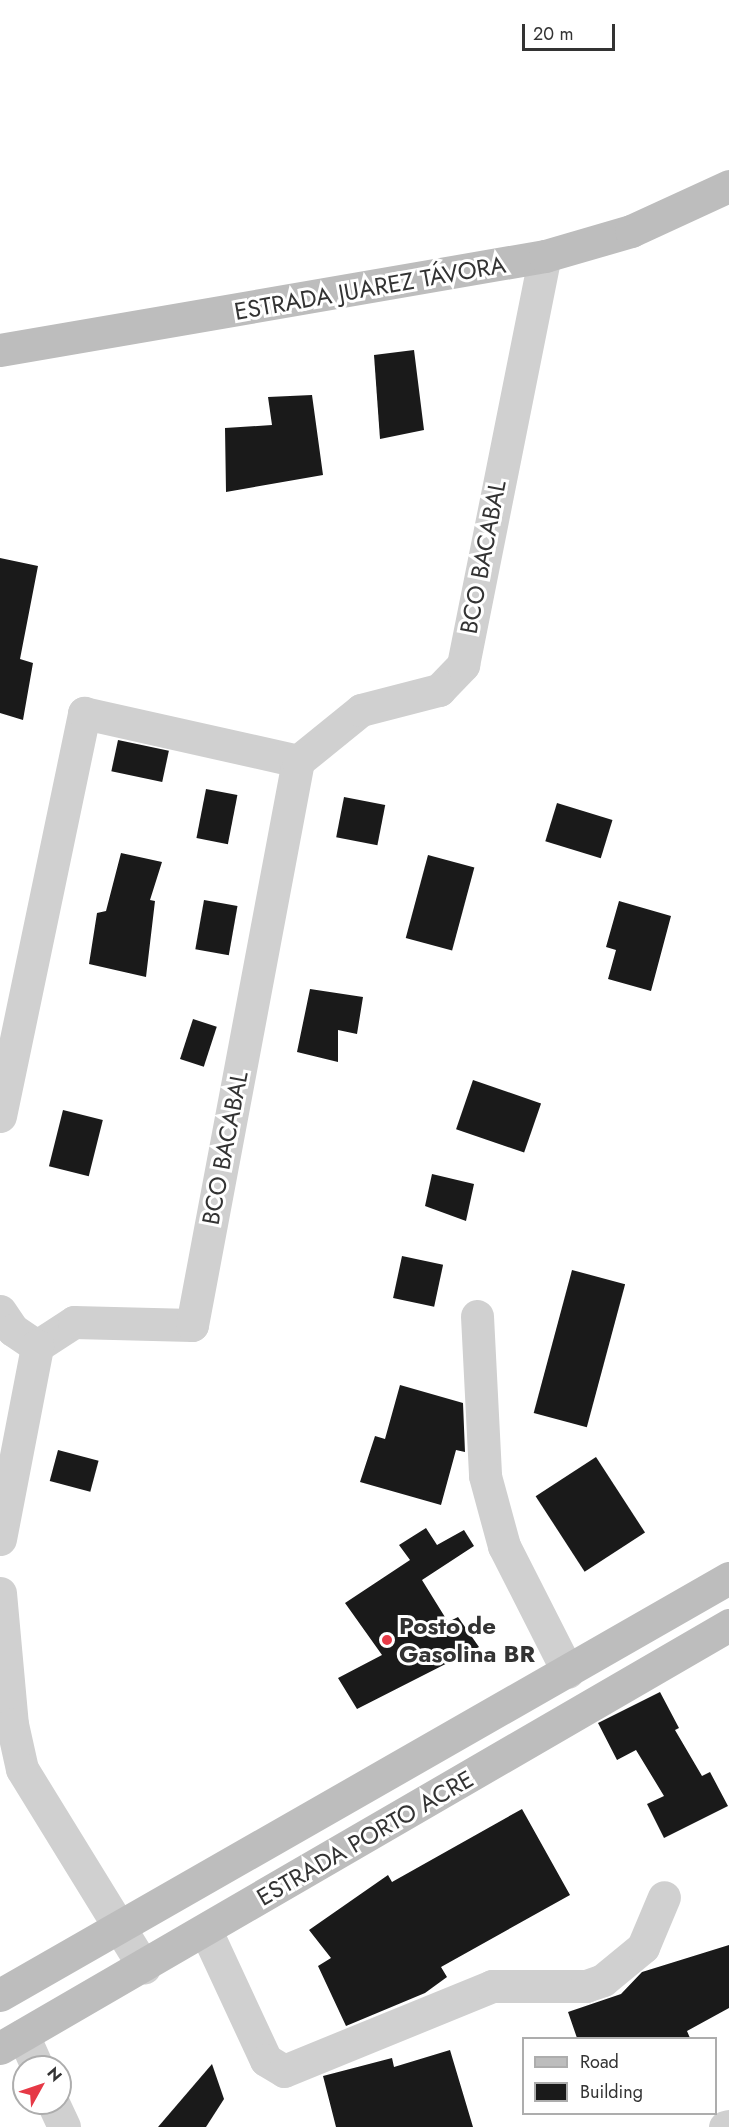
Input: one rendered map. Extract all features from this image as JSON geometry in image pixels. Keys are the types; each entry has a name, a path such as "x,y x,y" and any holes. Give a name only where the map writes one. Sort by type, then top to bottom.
{"main road":[{"name":"ESTRADA JUAREZ TÁVORA","path":"0,350 545,256 631,231 729,186"},
{"name":"ESTRADA PORTO ACRE","path":"4,1984 119,1927 729,1578"},
{"name":"ESTRADA PORTO ACRE","path":"11,2041 206,1931 729,1625"}],"street":[{"name":"BCO BACABAL","path":"37,1346 74,1322 192,1325 297,761 361,710 439,690 463,665 545,256"},
{"path":"0,1116 84,712 297,761"},
{"path":"0,1311 13,1330 37,1346 0,1539"},
{"path":"477,1316 486,1476 504,1546 568,1672"},
{"path":"0,1593 17,1757 144,1966"},
{"path":"206,1931 266,2060 284,2071 492,1986 586,1986 603,1980 643,1947 664,1897"},
{"path":"11,2041 25,2055"},
{"path":"725,2127 729,2126"}],"building":[{"path":"414,350 424,430 380,439 374,355"},
{"path":"312,395 323,475 226,492 225,428 272,425 268,397"},
{"path":"0,558 38,566 20,659 33,663 23,720 0,713"},
{"path":"118,740 169,751 162,782 111,771"},
{"path":"206,789 237,795 228,844 196,838"},
{"path":"344,797 385,805 377,845 336,837"},
{"path":"557,803 612,820 601,858 545,841"},
{"path":"121,853 162,862 150,900 155,901 146,977 89,964 97,913 106,911"},
{"path":"428,855 474,867 452,950 406,938"},
{"path":"204,900 237,906 229,955 195,949"},
{"path":"619,901 671,916 651,991 608,979 616,950 606,947"},
{"path":"310,989 363,997 357,1034 338,1030 338,1062 297,1052"},
{"path":"193,1019 217,1027 204,1067 180,1059"},
{"path":"473,1080 541,1103 524,1153 456,1129"},
{"path":"63,1110 103,1120 89,1176 49,1166"},
{"path":"432,1174 474,1184 466,1221 425,1206"},
{"path":"402,1256 443,1265 434,1307 393,1298"},
{"path":"572,1270 625,1284 587,1427 534,1413"},
{"path":"400,1385 463,1403 465,1452 456,1450 441,1505 360,1482 375,1436 385,1439"},
{"path":"58,1450 99,1461 90,1492 50,1481"},
{"path":"596,1457 645,1532 585,1572 536,1496"},
{"path":"426,1528 437,1545 464,1530 474,1546 422,1580 448,1622 458,1617 479,1647 357,1709 338,1678 382,1655 345,1603 410,1560 399,1545"},
{"path":"660,1692 679,1728 675,1730 702,1776 710,1772 728,1806 664,1838 647,1804 664,1796 636,1750 617,1760 598,1723"},
{"path":"522,1809 570,1895 441,1967 447,1977 425,1993 346,2026 318,1966 331,1958 309,1930 388,1875 392,1882"},
{"path":"729,1945 729,2008 687,2031 690,2037 577,2037 568,2012 621,1994 642,1972"},
{"path":"450,2050 473,2127 336,2127 323,2076 392,2058 394,2067"},
{"path":"212,2064 224,2099 206,2127 158,2127"}],"place":[{"name":"Posto de Gasolina BR","path":"387,1640"}]}
